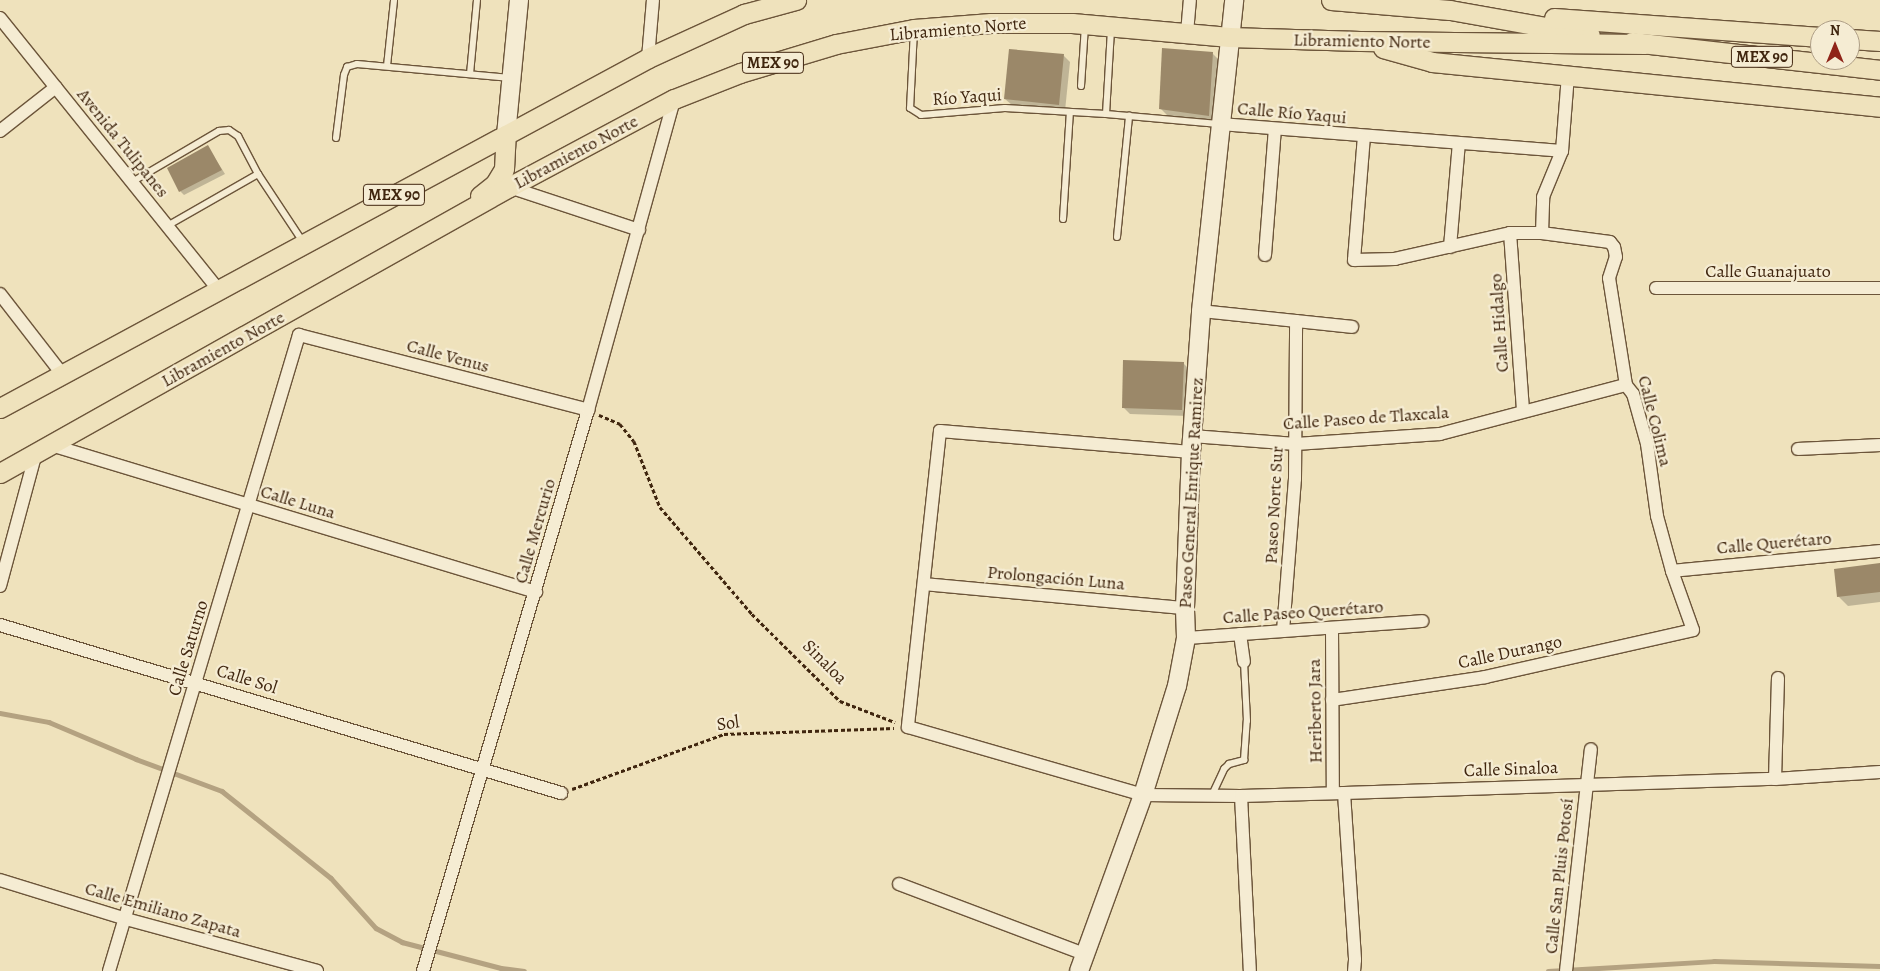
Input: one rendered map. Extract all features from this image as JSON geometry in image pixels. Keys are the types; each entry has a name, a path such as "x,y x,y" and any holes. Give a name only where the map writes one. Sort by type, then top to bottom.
{"main road":[{"name":"MEX 90","path":"0,408 745,7 796,0"},
{"name":"Libramiento Norte","path":"1331,0 1450,10 1645,44"},
{"path":"1450,10 1810,36"},
{"name":"Libramiento Norte","path":"0,473 509,188 674,99 740,73 836,44 914,29 991,23 1085,24 1230,37 1360,41 1645,44"},
{"path":"1860,40 1880,42"},
{"path":"1360,41 1432,62 1880,107"},
{"name":"MEX 90","path":"1645,44 1880,70"},
{"path":"407,246 411,234 481,195 495,184 504,169 506,135"}],"street":[{"path":"506,135 520,0"},
{"path":"648,58 653,0"},
{"path":"1187,33 1190,0"},
{"name":"Paseo General Enrique Ramirez","path":"1079,971 1142,795 1177,686 1186,638 1185,608 1192,444 1201,311 1234,0"},
{"name":"Avenida Tulipanes","path":"0,18 218,290"},
{"path":"1364,137 1354,260 1395,259 1510,232 1542,233 1543,197 1562,151 1568,75"},
{"path":"0,130 56,87"},
{"name":"Calle Mercurio","path":"423,971 536,592 639,230 674,99"},
{"name":"Calle Río Yaqui","path":"1220,124 1364,137 1562,151"},
{"path":"1265,255 1275,129"},
{"path":"1450,247 1459,144"},
{"path":"509,188 639,230"},
{"name":"Calle Hidalgo","path":"1510,232 1523,412"},
{"name":"Calle Colima","path":"1542,233 1610,242 1614,247 1616,257 1609,278 1626,385 1633,394 1647,444 1657,516 1672,571 1693,630"},
{"name":"Calle Guanajuato","path":"1656,288 1880,288"},
{"path":"0,294 62,374"},
{"path":"1201,311 1352,327"},
{"name":"Paseo Norte Sur","path":"1283,631 1295,478 1296,321"},
{"name":"Calle Venus","path":"299,334 588,410"},
{"name":"Calle Saturno","path":"110,971 299,334"},
{"name":"Calle Paseo de Tlaxcala","path":"924,584 940,432 1192,444 1260,441 1296,444 1440,434 1626,385"},
{"path":"1798,450 1880,446"},
{"path":"0,586 44,449"},
{"name":"Calle Luna","path":"44,449 248,506 536,592"},
{"name":"Calle Querétaro","path":"1672,571 1880,551"},
{"path":"924,584 908,727 1142,795"},
{"name":"Prolongación Luna","path":"924,584 1185,608"},
{"name":"Calle Paseo Querétaro","path":"1186,638 1422,621"},
{"name":"Calle Sol","path":"0,625 196,682 561,793"},
{"name":"Heriberto Jara","path":"1332,628 1332,700 1339,793 1356,960 1354,971"},
{"name":"Calle Durango","path":"1332,700 1485,677 1693,630"},
{"path":"1240,634 1244,662"},
{"path":"1775,779 1778,678"},
{"name":"Calle San Pluis Potosí","path":"1566,971 1591,749"},
{"name":"Calle Sinaloa","path":"1142,795 1241,796 1339,793 1775,779 1880,772"},
{"path":"1241,796 1250,971"},
{"name":"Calle Emiliano Zapata","path":"0,880 126,920 317,971"},
{"path":"899,884 1084,954"}],"lane":[{"path":"387,66 394,0"},
{"path":"470,74 477,0"},
{"path":"1081,86 1085,24"},
{"path":"1106,114 1112,27"},
{"name":"Río Yaqui","path":"914,29 910,108 921,115 1005,108 1106,114"},
{"path":"336,138 344,75 347,67 357,64 512,78"},
{"path":"1063,219 1070,112"},
{"name":"Calle Río Yaqui","path":"1106,114 1220,124"},
{"path":"1117,237 1129,116"},
{"path":"132,182 219,130 229,130 238,136 258,174 304,243"},
{"path":"167,226 258,174"},
{"path":"1212,795 1224,769 1230,764 1244,760 1247,721 1244,662"}],"path":[{"name":"Sinaloa","path":"588,410 620,424 634,441 660,507 752,614 840,701 908,727"},
{"name":"Sol","path":"561,793 724,734 908,727"}],"building":[{"path":"1162,48 1213,52 1209,116 1159,109"},
{"path":"1009,49 1064,54 1059,105 1004,99"},
{"path":"208,145 222,170 179,192 167,168"},
{"path":"1123,360 1184,362 1182,410 1122,408"},
{"path":"1880,563 1880,592 1837,597 1834,569"}],"waterway":[{"path":"0,713 49,722 136,759 222,791 331,878 376,928 402,942 501,968 524,971"},
{"path":"1548,971 1714,961 1880,966"}]}
